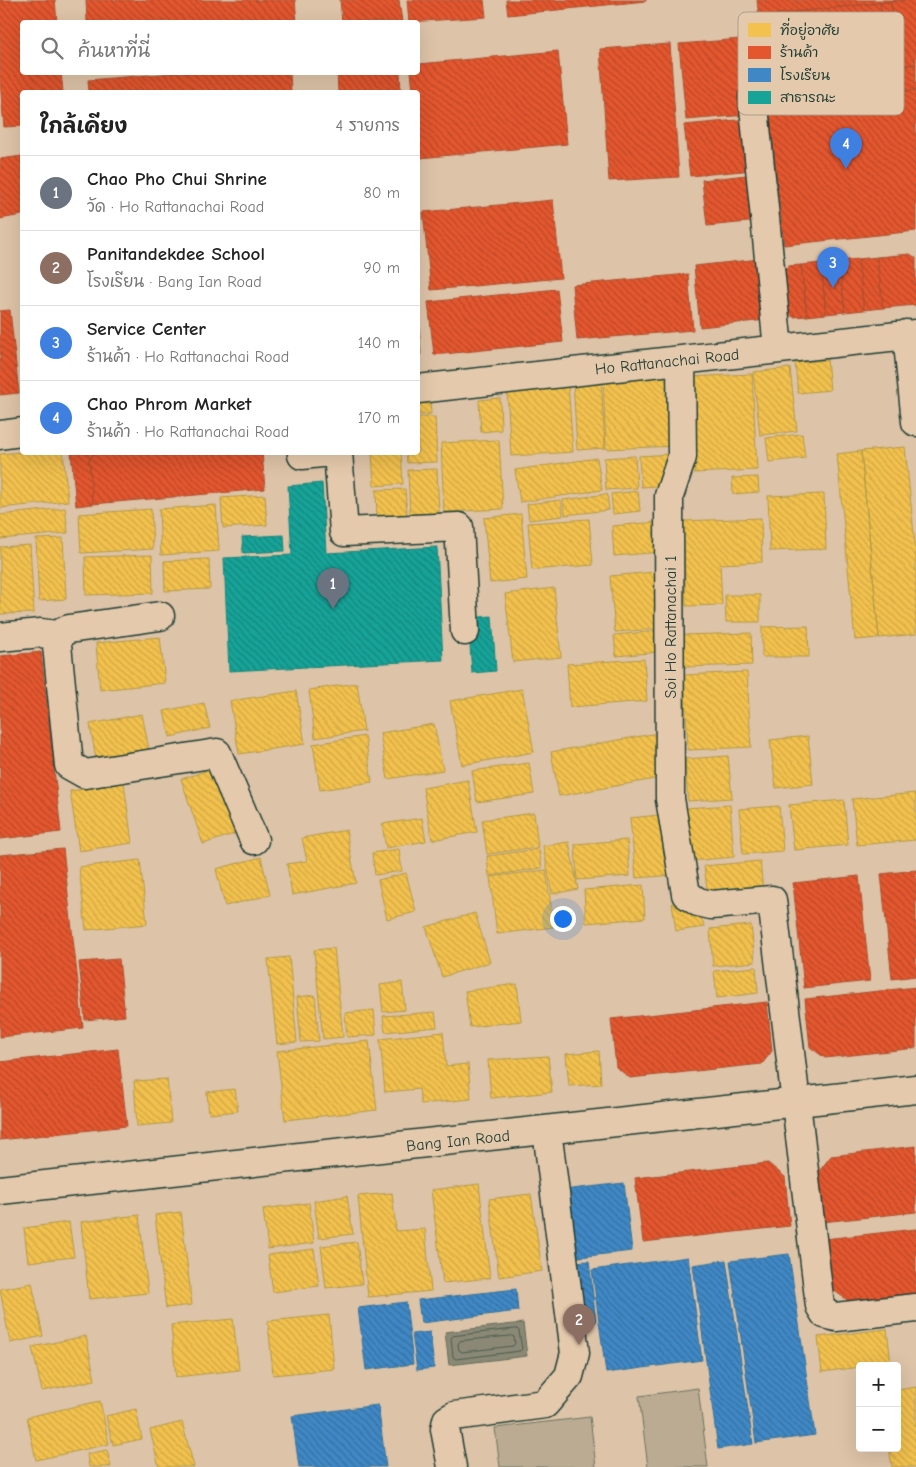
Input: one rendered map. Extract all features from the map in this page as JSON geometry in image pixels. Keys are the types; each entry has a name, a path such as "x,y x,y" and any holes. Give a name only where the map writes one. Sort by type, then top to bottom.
{"street":[{"path":"755,115 778,349"},
{"path":"912,334 916,422"},
{"name":"Ho Rattanachai Road","path":"420,389 912,334"},
{"name":"Soi Ho Rattanachai 1","path":"681,360 682,457 669,496 670,799 686,894 698,902 711,905 772,900 796,1102"},
{"path":"0,435 20,432"},
{"path":"338,455 344,532 459,527 465,631"},
{"path":"0,637 41,633 56,635 69,629 160,616"},
{"path":"56,635 69,765 85,774 217,752 254,840"},
{"name":"Bang Ian Road","path":"0,1190 916,1089"},
{"path":"796,1102 820,1306 825,1314 836,1317 916,1308"},
{"path":"452,1467 445,1429 447,1420 454,1416 545,1404 569,1376 574,1353 547,1130"}],"shaded area":[{"path":"698,1388 708,1467 648,1467 639,1396"},
{"path":"590,1417 596,1467 500,1467 495,1428"}],"water":[{"path":"523,1323 527,1356 449,1365 445,1332"}],"building: ที่อยู่อาศัย":[{"path":"827,360 830,390 798,393 795,363"},
{"path":"790,368 797,431 760,435 753,372"},
{"path":"752,374 757,470 694,473 689,377"},
{"path":"673,375 677,446 606,449 603,379"},
{"path":"601,378 605,448 577,450 573,380"},
{"path":"568,384 573,452 511,456 507,389"},
{"path":"500,398 501,430 481,432 479,400"},
{"path":"420,401 430,401 431,414 420,415"},
{"path":"420,417 435,417 437,462 407,463 406,455 420,455"},
{"path":"802,434 805,458 769,462 766,438"},
{"path":"499,440 503,509 444,512 441,443"},
{"path":"905,447 916,554 916,634 879,638 861,451"},
{"path":"861,451 879,638 855,640 837,454"},
{"path":"20,452 20,455 63,455 68,501 0,508 0,454"},
{"path":"671,454 672,485 641,487 639,456"},
{"path":"372,455 401,455 403,484 374,486"},
{"path":"635,456 637,488 606,490 604,458"},
{"path":"597,458 602,490 520,502 515,470"},
{"path":"437,469 439,513 410,514 408,470"},
{"path":"758,477 759,492 733,494 732,478"},
{"path":"405,489 407,515 377,517 376,490"},
{"path":"638,491 640,511 613,514 611,494"},
{"path":"607,494 609,510 565,515 563,500"},
{"path":"824,494 826,549 770,551 768,496"},
{"path":"265,495 267,525 223,528 221,498"},
{"path":"561,500 563,516 529,520 527,504"},
{"path":"216,505 219,551 161,555 159,509"},
{"path":"65,508 68,533 0,539 0,515"},
{"path":"151,509 153,549 81,553 79,514"},
{"path":"521,514 527,579 490,583 484,518"},
{"path":"761,518 762,562 720,564 722,605 686,606 683,521"},
{"path":"589,519 593,565 532,570 528,523"},
{"path":"658,522 661,552 614,556 612,526"},
{"path":"63,538 66,599 39,601 36,539"},
{"path":"30,545 34,613 0,614 0,547"},
{"path":"152,555 153,593 86,595 85,557"},
{"path":"209,559 210,589 165,591 164,561"},
{"path":"655,572 659,629 615,632 610,576"},
{"path":"554,588 561,657 513,662 505,594"},
{"path":"725,595 760,595 760,622 726,622"},
{"path":"808,626 809,657 762,657 762,627"},
{"path":"657,631 659,652 616,656 614,635"},
{"path":"751,633 752,665 683,667 683,635"},
{"path":"160,637 165,683 100,690 96,643"},
{"path":"644,659 647,701 570,707 567,664"},
{"path":"747,672 751,747 688,750 684,675"},
{"path":"357,683 364,731 315,738 309,690"},
{"path":"522,689 534,752 462,765 450,701"},
{"path":"296,691 305,744 239,754 230,701"},
{"path":"204,703 210,728 170,737 164,711"},
{"path":"142,714 149,750 96,760 90,724"},
{"path":"434,724 443,770 388,779 380,733"},
{"path":"658,733 666,777 559,796 551,752"},
{"path":"365,736 372,782 320,790 313,744"},
{"path":"808,736 813,784 776,788 770,740"},
{"path":"728,756 732,798 688,801 685,759"},
{"path":"529,763 534,794 477,802 472,771"},
{"path":"221,766 243,831 203,844 181,779"},
{"path":"468,780 477,832 432,840 423,788"},
{"path":"124,783 132,843 79,851 70,791"},
{"path":"916,793 916,840 857,845 852,799"},
{"path":"844,800 848,845 794,850 789,805"},
{"path":"730,805 734,857 690,861 686,808"},
{"path":"779,806 783,851 743,854 739,809"},
{"path":"534,813 538,847 487,854 482,820"},
{"path":"670,814 675,875 636,878 630,818"},
{"path":"422,818 426,841 386,848 382,824"},
{"path":"346,830 356,883 292,895 287,864 307,861 302,838"},
{"path":"627,840 630,876 577,880 575,844"},
{"path":"569,842 578,889 552,894 543,846"},
{"path":"399,849 402,871 375,875 372,853"},
{"path":"539,849 542,868 489,876 487,856"},
{"path":"261,857 270,895 225,906 216,869"},
{"path":"140,860 147,924 86,930 79,867"},
{"path":"760,861 763,891 708,896 704,866"},
{"path":"546,870 554,927 497,934 490,877"},
{"path":"406,873 416,912 387,919 378,880"},
{"path":"643,885 645,918 586,923 584,890"},
{"path":"672,903 696,907 705,927 676,931"},
{"path":"475,913 490,962 442,977 426,927"},
{"path":"751,925 755,962 713,966 710,929"},
{"path":"334,948 343,1037 323,1039 314,950"},
{"path":"289,957 297,1042 277,1044 268,959"},
{"path":"756,967 758,993 717,998 714,971"},
{"path":"402,982 405,1010 383,1012 380,985"},
{"path":"517,984 521,1021 470,1027 465,991"},
{"path":"315,995 319,1041 301,1042 297,997"},
{"path":"374,1010 376,1035 347,1037 345,1013"},
{"path":"435,1012 437,1027 385,1032 383,1016"},
{"path":"443,1032 446,1066 468,1064 471,1099 421,1104 419,1089 385,1092 380,1039"},
{"path":"369,1041 377,1110 285,1120 277,1051"},
{"path":"599,1051 601,1084 569,1086 566,1054"},
{"path":"548,1056 552,1092 491,1098 488,1060"},
{"path":"167,1079 171,1123 137,1126 134,1081"},
{"path":"235,1089 238,1111 209,1114 207,1092"},
{"path":"479,1184 490,1278 443,1283 431,1190"},
{"path":"392,1193 396,1231 425,1229 431,1291 368,1297 358,1196"},
{"path":"531,1194 542,1271 499,1277 489,1199"},
{"path":"347,1196 353,1234 319,1238 314,1201"},
{"path":"309,1203 314,1243 268,1249 263,1209"},
{"path":"181,1212 192,1305 166,1308 155,1215"},
{"path":"139,1215 148,1293 89,1299 81,1222"},
{"path":"69,1222 74,1257 28,1262 24,1228"},
{"path":"357,1242 362,1284 326,1288 321,1246"},
{"path":"314,1249 319,1286 273,1292 268,1255"},
{"path":"32,1283 43,1336 10,1343 0,1289"},
{"path":"329,1315 334,1369 273,1375 268,1321"},
{"path":"233,1319 239,1370 176,1377 171,1325"},
{"path":"887,1329 891,1362 856,1362 856,1368 822,1372 818,1337"},
{"path":"86,1336 95,1380 42,1391 32,1347"},
{"path":"916,1387 916,1467 892,1467 890,1452 901,1452 901,1389"},
{"path":"100,1401 109,1444 36,1460 27,1417"},
{"path":"136,1409 142,1439 113,1445 106,1416"},
{"path":"182,1422 194,1467 159,1467 150,1430"},
{"path":"107,1450 111,1467 89,1467 87,1454"}],"building: ร้านค้า":[{"path":"0,0 55,0 57,20 20,20 20,75 61,75 63,90 20,90 20,126 4,127 0,82"},
{"path":"86,0 295,0 297,20 87,20"},
{"path":"340,0 399,0 402,20 342,20"},
{"path":"407,0 484,0 486,17 420,21 409,20"},
{"path":"506,0 646,0 646,1 508,15"},
{"path":"757,0 905,0 794,12 758,12"},
{"path":"916,0 916,64 904,65 904,12 892,12 891,1"},
{"path":"891,1 892,12 881,12 880,3"},
{"path":"880,3 881,12 795,12"},
{"path":"738,39 738,115 747,115 686,120 679,44"},
{"path":"670,44 679,177 609,181 600,49"},
{"path":"558,51 567,144 420,158 420,90 413,90 411,75 420,75 420,64"},
{"path":"916,64 916,90 904,91 904,65"},
{"path":"149,75 290,75 291,90 89,90 88,80"},
{"path":"337,75 400,75 401,90 338,90"},
{"path":"916,90 916,231 784,245 770,115 904,115 904,91"},
{"path":"748,119 753,170 690,176 684,125"},
{"path":"20,156 20,215 0,219 0,159"},
{"path":"755,174 759,221 707,226 702,180"},
{"path":"553,200 561,278 431,290 423,212"},
{"path":"910,254 916,258 916,305 883,308 877,257"},
{"path":"877,257 883,308 864,310 858,259"},
{"path":"760,259 766,320 700,327 694,266"},
{"path":"858,259 864,310 845,312 839,261"},
{"path":"839,261 845,312 826,314 821,263"},
{"path":"821,263 826,314 807,316 801,265"},
{"path":"801,265 807,316 793,317 787,312 783,273 788,266"},
{"path":"688,274 693,330 577,340 572,285"},
{"path":"557,289 563,342 434,355 428,302"},
{"path":"10,310 19,393 0,395 0,311"},
{"path":"71,455 93,455 89,460 93,504 76,506"},
{"path":"93,455 262,455 265,489 93,504 89,460"},
{"path":"41,652 61,832 0,839 0,656"},
{"path":"63,849 83,1028 0,1037 0,855"},
{"path":"916,870 916,976 892,979 881,874"},
{"path":"859,876 870,981 804,988 793,883"},
{"path":"119,959 125,1016 85,1020 79,962"},
{"path":"916,987 916,1048 825,1058 810,1047 805,999"},
{"path":"767,1002 772,1051 762,1064 630,1078 616,1067 611,1019"},
{"path":"118,1049 127,1126 0,1140 0,1062"},
{"path":"916,1146 916,1212 822,1222 817,1174 831,1156"},
{"path":"768,1163 785,1177 790,1226 643,1242 635,1178"},
{"path":"916,1229 916,1294 849,1301 830,1288 824,1239"}],"building: โรงเรียน":[{"path":"624,1183 632,1251 571,1258 563,1190"},
{"path":"789,1254 815,1435 756,1443 730,1261"},
{"path":"688,1257 702,1360 606,1373 592,1270"},
{"path":"726,1260 753,1444 718,1449 693,1265"},
{"path":"589,1261 596,1322 579,1323 572,1262"},
{"path":"516,1289 518,1311 421,1323 418,1300"},
{"path":"406,1302 413,1364 366,1370 358,1308"},
{"path":"430,1332 434,1368 417,1370 412,1334"},
{"path":"378,1405 386,1467 299,1467 292,1416"}],"building: สาธารณะ":[{"path":"322,483 326,553 437,547 443,660 229,671 224,558 292,555 288,486"},
{"path":"284,535 285,551 243,553 242,537"},
{"path":"492,616 496,671 472,673 468,618"}],"place":[{"name":"Chao Phrom Market","path":"846,169"},
{"name":"Service Center","path":"833,288"},
{"name":"Chao Pho Chui Shrine","path":"333,609"},
{"name":"Panitandekdee School","path":"579,1345"}]}
